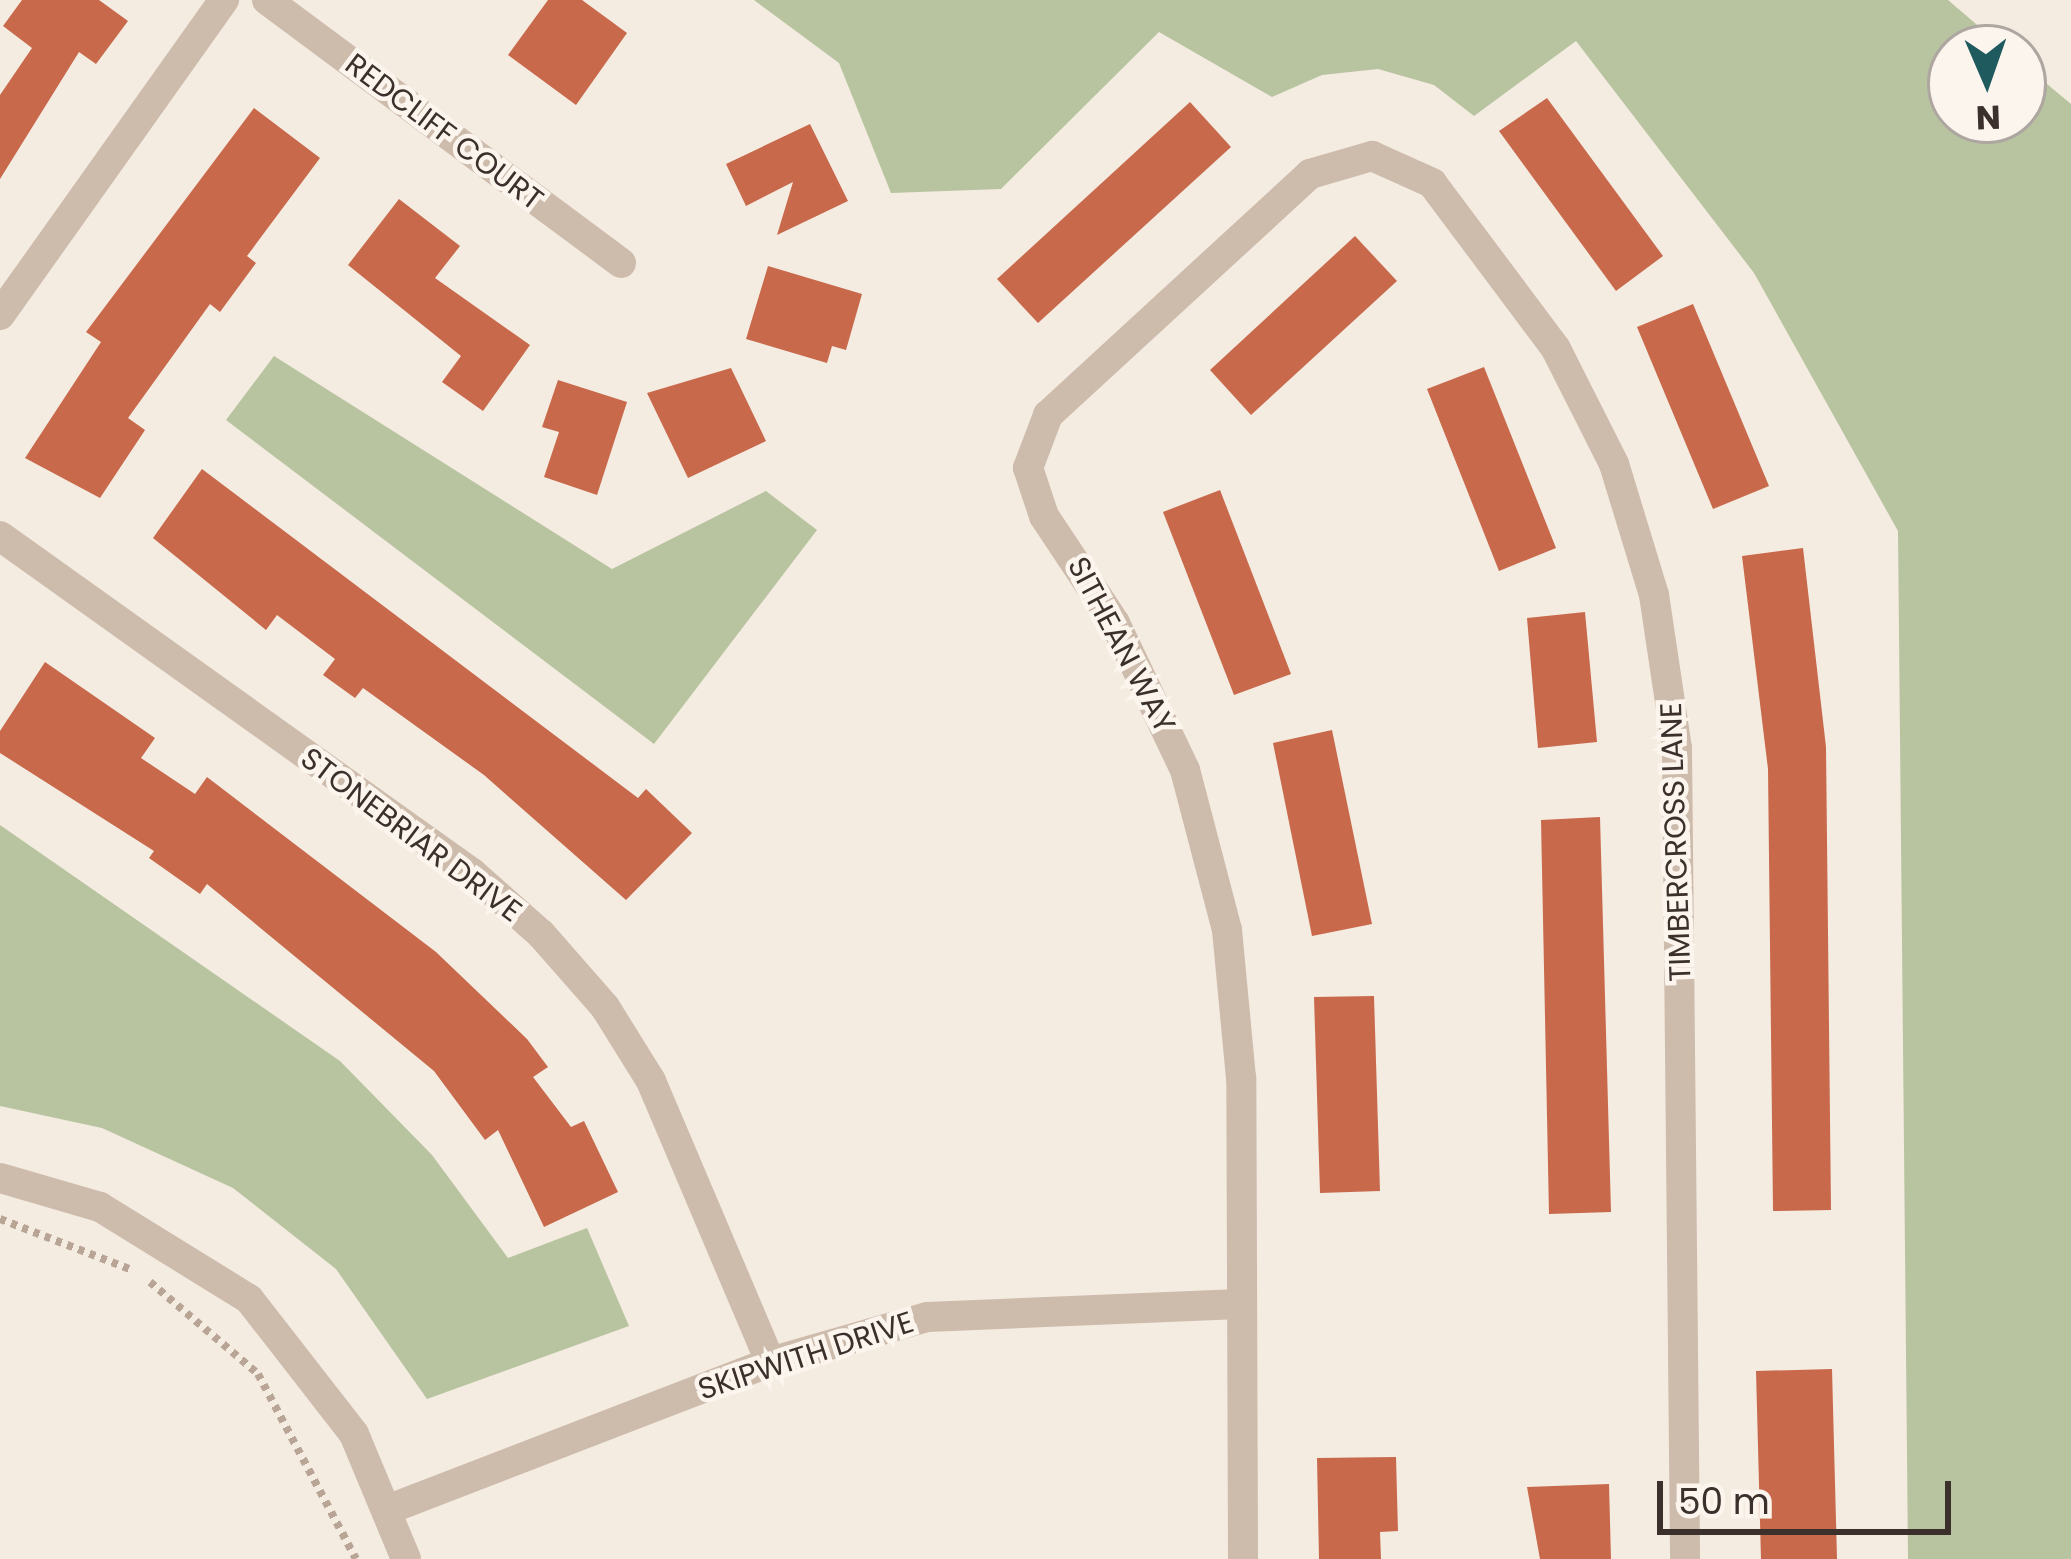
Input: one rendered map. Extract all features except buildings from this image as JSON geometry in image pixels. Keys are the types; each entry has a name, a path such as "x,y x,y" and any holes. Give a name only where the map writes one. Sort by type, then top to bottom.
{"street":[{"path":"0,315 224,0"},
{"name":"REDCLIFF COURT","path":"267,0 621,263"},
{"name":"SITHEAN WAY","path":"1243,1559 1237,1002 1208,850 1150,692 1044,516 1028,468 1048,415 1310,174 1372,155"},
{"name":"TIMBERCROSS LANE","path":"1372,155 1432,183 1556,349 1613,464 1654,596 1677,748 1685,1559"},
{"name":"STONEBRIAR DRIVE","path":"0,536 472,873 541,934 605,1007 651,1081 770,1362"},
{"path":"0,1178 100,1207 249,1299 305,1361 392,1508 406,1559"},
{"name":"SKIPWITH DRIVE","path":"392,1508 770,1362 927,1317 997,1308 1240,1304"}],"path":[{"path":"0,1219 140,1274 258,1374 356,1559"}],"green space":[{"path":"754,0 1948,0 1976,24 1927,24 1927,144 2047,144 2047,84 2071,104 2071,1559 1908,1559 1898,531 1754,273 1576,41 1474,116 1434,85 1378,69 1322,75 1272,97 1159,32 1001,189 891,193 839,63"},
{"path":"274,356 612,569 766,491 817,530 654,744 226,420"},
{"path":"0,825 340,1061 432,1155 508,1258 587,1228 629,1326 427,1399 336,1269 233,1188 102,1128 0,1106"}]}
